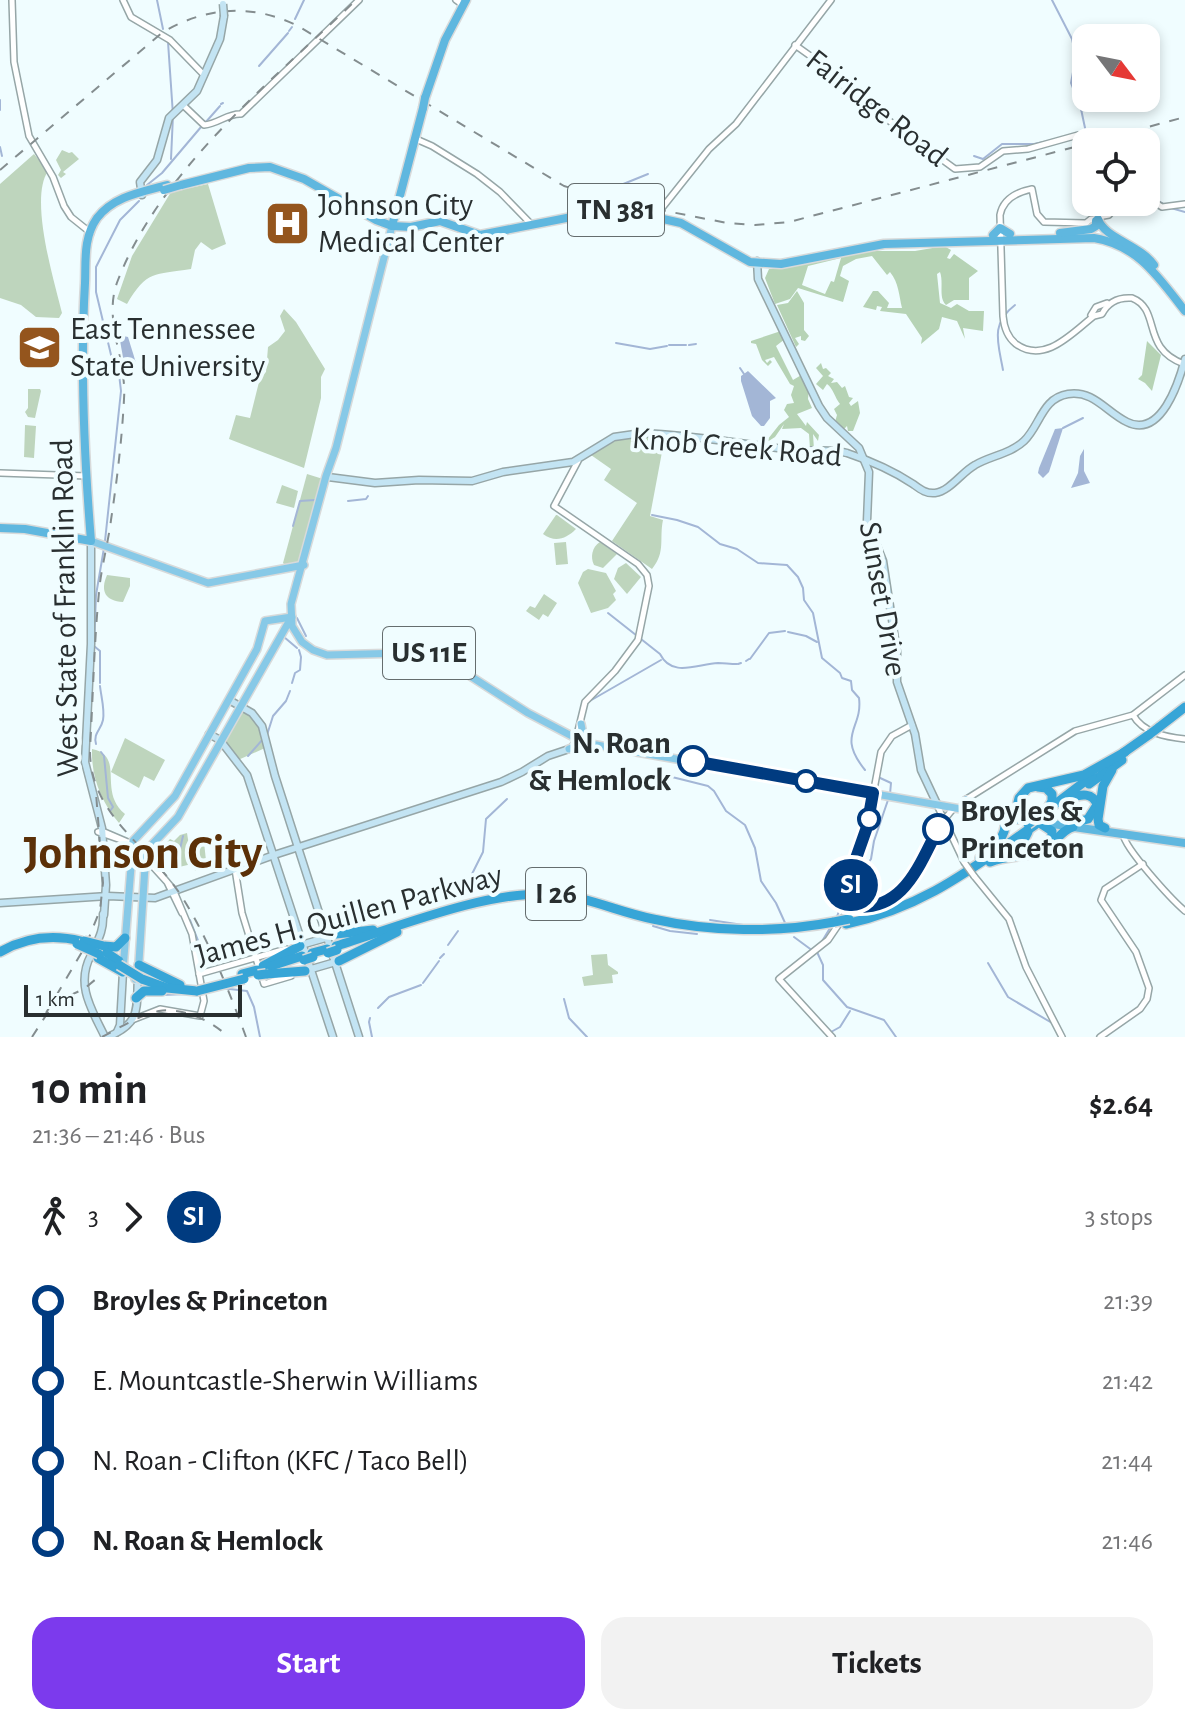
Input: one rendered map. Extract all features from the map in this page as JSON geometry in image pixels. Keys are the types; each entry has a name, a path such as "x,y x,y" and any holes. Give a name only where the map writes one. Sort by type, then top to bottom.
{"highway":[{"path":"395,225 432,80 462,2"},
{"name":"West State of Franklin Road","path":"89,540 90,479 81,363 87,245 90,233 113,206 143,187 165,188 249,168 272,167 304,179 376,220 395,225"},
{"name":"TN 381","path":"395,225 411,227 440,221 484,235 609,210 660,213 757,266"},
{"path":"1060,233 1091,229 1096,226 1096,218"},
{"path":"1096,218 1101,228 1137,248 1185,304"},
{"path":"757,266 884,244 1001,234 1088,232 1111,237 1137,249 1154,265"},
{"path":"1001,234 1085,237 1113,242 1146,263 1185,311"},
{"path":"0,529 89,540"},
{"name":"James H. Quillen Parkway","path":"848,921 900,903 963,867 1027,817 1185,710"},
{"name":"James H. Quillen Parkway","path":"0,955 35,941 48,939 77,943 121,965 141,971 162,987 196,988 306,957 334,953 403,928 495,903 544,898 588,904 658,925 765,934 833,925 906,905 956,880 1027,817 1070,798 1156,732"},
{"path":"1107,829 1098,821 1105,781 1112,770 1141,746"},
{"path":"963,867 994,846 1006,824 1027,817 1021,793 1030,786 1080,777 1125,752"},
{"path":"956,880 1000,858 1044,850 1065,830 1088,819 1097,805 1089,795 1070,798"},
{"name":"US 11E","path":"1027,817 1123,833"},
{"name":"US 11E","path":"1073,825 1185,843"},
{"path":"1094,830 1107,829"},
{"path":"332,936 403,928"},
{"path":"100,952 118,947 125,938"},
{"path":"260,971 306,957"},
{"path":"136,998 146,990 181,988"}],"main road":[{"path":"143,187 158,157 166,124 172,114 196,94 222,36 223,2"},
{"path":"110,1036 134,1019 141,971 146,851 178,817 287,621 330,474 395,225"},
{"path":"757,266 823,413 856,445 864,460"},
{"path":"1110,408 1138,422 1151,419 1174,393 1185,362"},
{"name":"Knob Creek Road","path":"330,474 375,483 462,482 503,472 578,461 614,437 640,433 673,434 808,451 835,451 888,468 923,491 933,493 942,491 969,469 1019,443 1051,401 1069,392 1086,392 1133,424 1151,419"},
{"name":"Sunset Drive","path":"864,460 870,475 867,522 883,561 897,652 897,682 912,725 920,766 937,804"},
{"path":"89,540 213,583 303,565"},
{"name":"West State of Franklin Road","path":"89,540 92,630 85,765 102,832 105,896 102,935 85,970 84,989 110,1036"},
{"path":"287,621 292,598"},
{"path":"122,1027 121,965 132,844 174,799 257,649 265,621 287,621"},
{"name":"US 11E","path":"287,621 302,637 321,650 411,650 441,657 466,669 575,740 954,807 1027,817"},
{"path":"229,700 257,717 262,726 298,847 332,936 334,953 359,1037"},
{"path":"575,740 580,723"},
{"path":"0,903 105,896 154,898 274,855 501,782 575,740 582,732 580,723"},
{"path":"209,734 222,742 247,775 333,1037"},
{"name":"US 11E","path":"575,740 602,742 633,750"},
{"path":"966,800 963,805 972,810"},
{"path":"306,957 332,936"}],"street":[{"path":"12,0 14,62 29,136 53,177 64,206 71,217 90,233"},
{"path":"123,0 131,17 168,39 204,75"},
{"path":"183,105 203,125 216,123 231,114 241,114 359,0"},
{"path":"660,213 709,149 736,124 831,0"},
{"name":"Fairidge Road","path":"795,45 830,70 858,98 955,169 980,167 1003,151 1033,148 1072,136"},
{"path":"416,139 459,162 495,187 528,227"},
{"path":"1105,216 1086,223 1044,222 1037,214 1032,189 1016,193 1002,207 1004,327 1019,346 1034,351 1051,348 1096,312 1097,306 1103,308 1118,299 1132,298 1140,302 1148,314 1157,344 1171,358 1185,362"},
{"path":"1160,206 1185,204"},
{"path":"575,740 591,699 641,640 651,583 639,562 555,505 578,461"},
{"path":"0,472 90,479"},
{"path":"849,906 868,906 888,900 902,891 954,807 1075,731 1133,715 1185,675"},
{"path":"1133,715 1144,728 1185,739"},
{"path":"832,1037 779,979 828,940 849,906 854,864 867,827 884,746 895,733 912,725"},
{"name":"Sunset Drive","path":"937,804 963,867 1009,919 1026,967 1062,1037"},
{"path":"939,828 948,829"},
{"path":"102,832 132,844 173,892 202,974 204,1001 199,1016 160,1009 134,1019"},
{"path":"1123,833 1123,839 1185,911"},
{"path":"147,861 173,892"},
{"path":"1100,1037 1140,1009 1148,997 1148,982 1136,952 1101,900 1105,889 1143,864"},
{"path":"202,974 260,971 242,913 235,869"}],"green space":[{"path":"62,150 72,152 79,159 63,172 66,174 61,178 56,160"},
{"path":"34,154 48,171 41,200 42,220 62,313 59,318 36,317 21,305 0,298 0,184"},
{"path":"208,184 226,244 212,250 201,242 195,250 191,269 153,276 140,285 127,304 117,299 132,256 171,192"},
{"path":"944,246 951,250 947,258 954,254 978,271 969,278 969,300 954,300 946,305 942,298 940,272 937,274 940,303 951,308 957,304 969,311 984,311 983,331 963,328 965,339 957,321 942,317 939,329 921,344 922,338 906,314 880,311 882,307 877,306 876,310 863,307 873,291 878,291 889,303 887,308 902,308 893,276 890,272 887,275 872,256 843,266 840,276 849,281 843,302 798,288 790,299 775,304 765,278 769,269 861,251 915,251","holes":["841,258 834,282 831,281 825,294 802,285 808,266"]},
{"path":"797,291 804,303 804,330 809,336 805,341 801,340 801,336 795,338 799,344 796,347 777,305 788,303"},
{"path":"284,309 296,322 325,369 304,468 229,439 236,415 250,418 260,378 266,372 268,347 285,331 280,316"},
{"path":"781,331 785,339 776,346 793,380 803,374 809,388 808,399 812,408 797,414 806,426 807,422 819,435 818,441 813,434 814,450 810,449 809,434 801,428 782,429 784,424 775,437 764,444 789,417 784,410 787,404 794,403 791,395 794,386 774,357 765,360 772,362 768,366 756,344 751,341"},
{"path":"1147,341 1161,355 1152,391 1138,379 1142,375"},
{"path":"821,363 823,369 831,373 828,376 834,379 831,383 837,382 842,388 845,386 849,397 853,398 849,403 851,406 858,401 860,413 853,431 835,422 837,415 834,409 840,404 831,388 827,384 823,390 816,384 823,376 816,368"},
{"path":"28,389 41,391 35,418 28,417 25,412 28,408"},
{"path":"25,425 36,426 34,458 24,457"},
{"path":"624,436 665,436 650,516 663,520 661,551 652,569 612,541 637,503 604,480 611,469 591,455"},
{"path":"307,474 323,479 301,562 285,565 283,563"},
{"path":"282,485 298,491 294,508 276,503"},
{"path":"556,515 576,529 560,539 543,534"},
{"path":"566,542 568,564 556,565 554,543"},
{"path":"600,542 617,554 603,568 594,565 592,559 594,549"},
{"path":"626,563 641,577 627,594 614,579 618,568"},
{"path":"588,569 606,573 616,591 613,594 616,600 608,608 591,613 578,583"},
{"path":"107,575 130,578 123,602 112,600 106,594 104,586"},
{"path":"544,594 557,603 548,617 543,614 539,620 526,611 530,606 535,608"},
{"path":"241,709 252,716 258,725 265,748 238,760 224,741"},
{"path":"125,738 165,760 154,781 144,776 139,788 111,772"},
{"path":"92,749 108,759 113,795 125,814 119,823 98,788"},
{"path":"187,833 192,864 179,867 162,848 170,839 174,841"},
{"path":"204,842 207,870 195,871 192,844"},
{"path":"607,954 608,965 618,972 612,975 613,983 584,986 582,977 593,975 591,955"}],"water":[{"path":"119,335 128,337 136,363 126,374"},
{"path":"748,371 776,398 770,401 770,418 764,426 752,416 741,381 741,376"},
{"path":"1063,428 1049,472 1043,478 1038,473 1039,468 1055,429"},
{"path":"1084,449 1084,471 1090,483 1071,488 1078,473"}],"waterway":[{"path":"157,0 163,29"},
{"path":"295,19 304,0"},
{"path":"1052,0 1072,39 1076,56 1071,83 1085,128"},
{"path":"289,31 292,27"},
{"path":"259,66 288,33"},
{"path":"168,42 173,115 171,159"},
{"path":"0,100 0,110"},
{"path":"205,123 220,106"},
{"path":"147,185 162,173 201,127"},
{"path":"974,156 983,159 1002,144 1034,144 1058,139"},
{"path":"0,147 2,156"},
{"path":"582,190 606,191 648,174"},
{"path":"105,541 121,391 96,292 96,267 120,220 139,201"},
{"path":"1160,202 1165,205"},
{"path":"1171,208 1185,212"},
{"path":"1003,370 999,327 1015,305"},
{"path":"616,343 650,349 667,346"},
{"path":"689,345 696,344"},
{"path":"669,345 686,345"},
{"path":"740,368 744,374"},
{"path":"1063,428 1083,418"},
{"path":"348,501 366,499 368,496"},
{"path":"293,526 300,501 315,500"},
{"path":"652,515 698,527 720,544 737,549 758,563 787,565 798,577 804,600 813,613 822,658 842,678 851,681 852,690 859,698 858,717 851,740 852,748 865,770"},
{"path":"100,683 100,651 94,646 96,595 104,548"},
{"path":"608,613 671,666 686,668 718,663 737,664"},
{"path":"297,618 306,636"},
{"path":"750,659 769,633 785,631"},
{"path":"788,632 817,642"},
{"path":"284,637 297,648"},
{"path":"292,683 295,673 300,670 299,650"},
{"path":"588,702 661,660"},
{"path":"96,744 103,716 100,686"},
{"path":"267,735 273,716 290,691"},
{"path":"248,756 263,739"},
{"path":"101,752 108,798 113,807 110,811"},
{"path":"672,777 708,786 726,811 745,825 755,848 761,881 786,925 777,925"},
{"path":"878,777 891,783 890,794"},
{"path":"468,894 472,874 483,852 486,819 507,799"},
{"path":"855,881 871,859 888,800"},
{"path":"177,862 183,836"},
{"path":"171,842 178,850"},
{"path":"843,904 848,894"},
{"path":"836,919 841,906"},
{"path":"190,920 199,943 203,970"},
{"path":"710,920 743,925"},
{"path":"653,926 697,934"},
{"path":"821,943 830,928"},
{"path":"448,945 458,931"},
{"path":"794,937 813,951"},
{"path":"817,952 823,965 823,980 847,1007 884,1020 896,1037"},
{"path":"440,958 444,954"},
{"path":"423,983 439,961"},
{"path":"988,963 1008,997 1052,1023"},
{"path":"378,1008 389,997 421,985"},
{"path":"221,988 247,991 260,1037"},
{"path":"162,995 187,994"},
{"path":"564,999 569,1018 587,1037"},
{"path":"831,1032 840,1027 850,1011"},
{"path":"370,1018 372,1037"}],"railway":[{"path":"246,1037 217,965 191,912 169,879 110,812 92,773 90,749 97,612 117,475 124,399 114,325 114,295 137,239 190,164 255,95 356,0"},
{"path":"0,170 163,32 196,17 229,11 264,14 298,26 564,186 615,201 727,223 755,225 789,222 1072,148"},
{"path":"1144,128 1185,117"},
{"path":"46,1013 86,945 100,910 103,883 96,793"},
{"path":"53,1007 102,974"},
{"path":"32,1037 52,1006"},
{"path":"102,1037 144,1015 168,1010 196,1016 228,1037"}],"bus line":[{"name":"SI","path":"693,761 873,793 867,827 854,864 849,906 868,906 888,900 902,891 911,881 938,829"}],"place":[{"name":"Johnson City Medical Center","path":"287,223"},
{"name":"East Tennessee State University","path":"39,347"},
{"name":"N. Roan & Hemlock","path":"693,761"},
{"name":"Broyles & Princeton","path":"938,829"}],"district":[{"name":"Johnson City","path":"143,854"}]}
